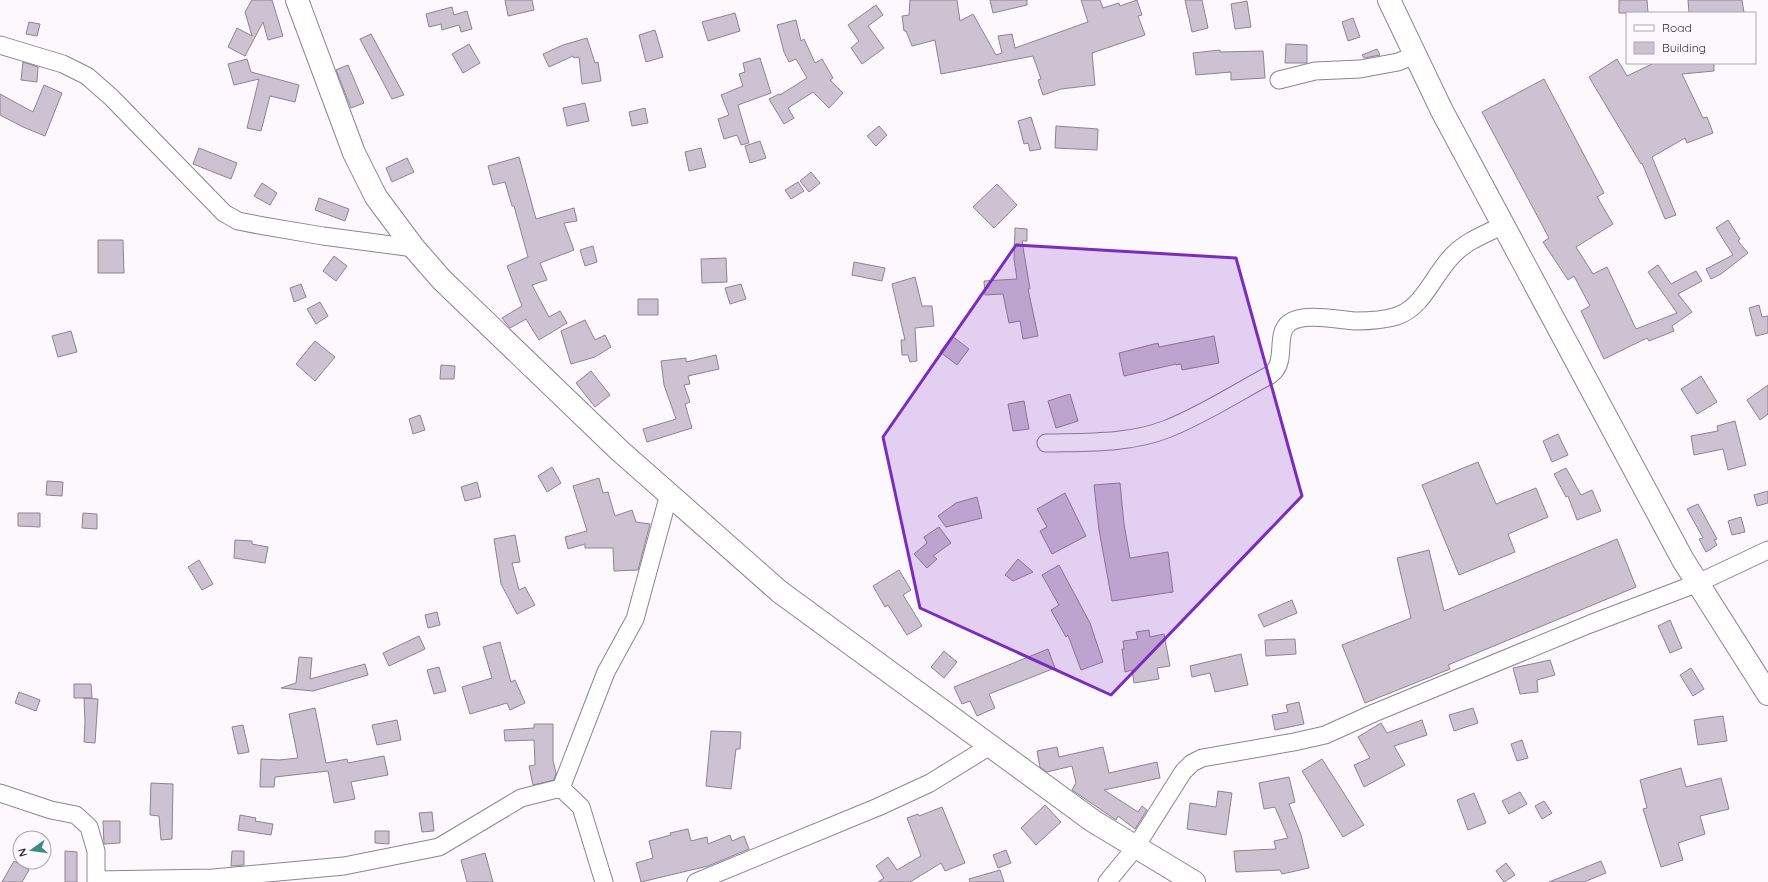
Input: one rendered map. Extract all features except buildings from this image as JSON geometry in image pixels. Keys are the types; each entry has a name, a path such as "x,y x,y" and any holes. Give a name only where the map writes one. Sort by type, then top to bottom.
{"street":[{"path":"297,0 354,153 376,197 414,248 442,280 620,451 780,592 1093,821 1135,848 1194,882"},
{"path":"1389,0 1442,111 1683,560 1768,694"},
{"path":"0,45 63,64 87,76 112,97 224,213 238,221 323,236 414,248"},
{"path":"1279,80 1315,71 1368,67 1398,62 1415,55"},
{"path":"1046,443 1123,440 1166,430 1199,415 1270,375 1276,369 1279,363 1283,331 1289,323 1302,317 1356,321 1396,316 1410,311 1453,255 1467,242 1503,225"},
{"path":"561,788 606,672 635,619 669,494"},
{"path":"1107,882 1135,848 1183,772 1192,763 1202,758 1325,735 1374,713 1590,624 1698,583 1768,550"},
{"path":"696,882 891,801 930,783 990,746"},
{"path":"0,793 51,810 76,815 81,819 89,827 96,851 96,881 213,878 344,866 439,847 521,798 561,788"},
{"path":"561,788 581,807 604,882"}],"highlighted area":[{"path":"1016,245 1236,258 1302,496 1111,695 920,608 883,437"}]}
